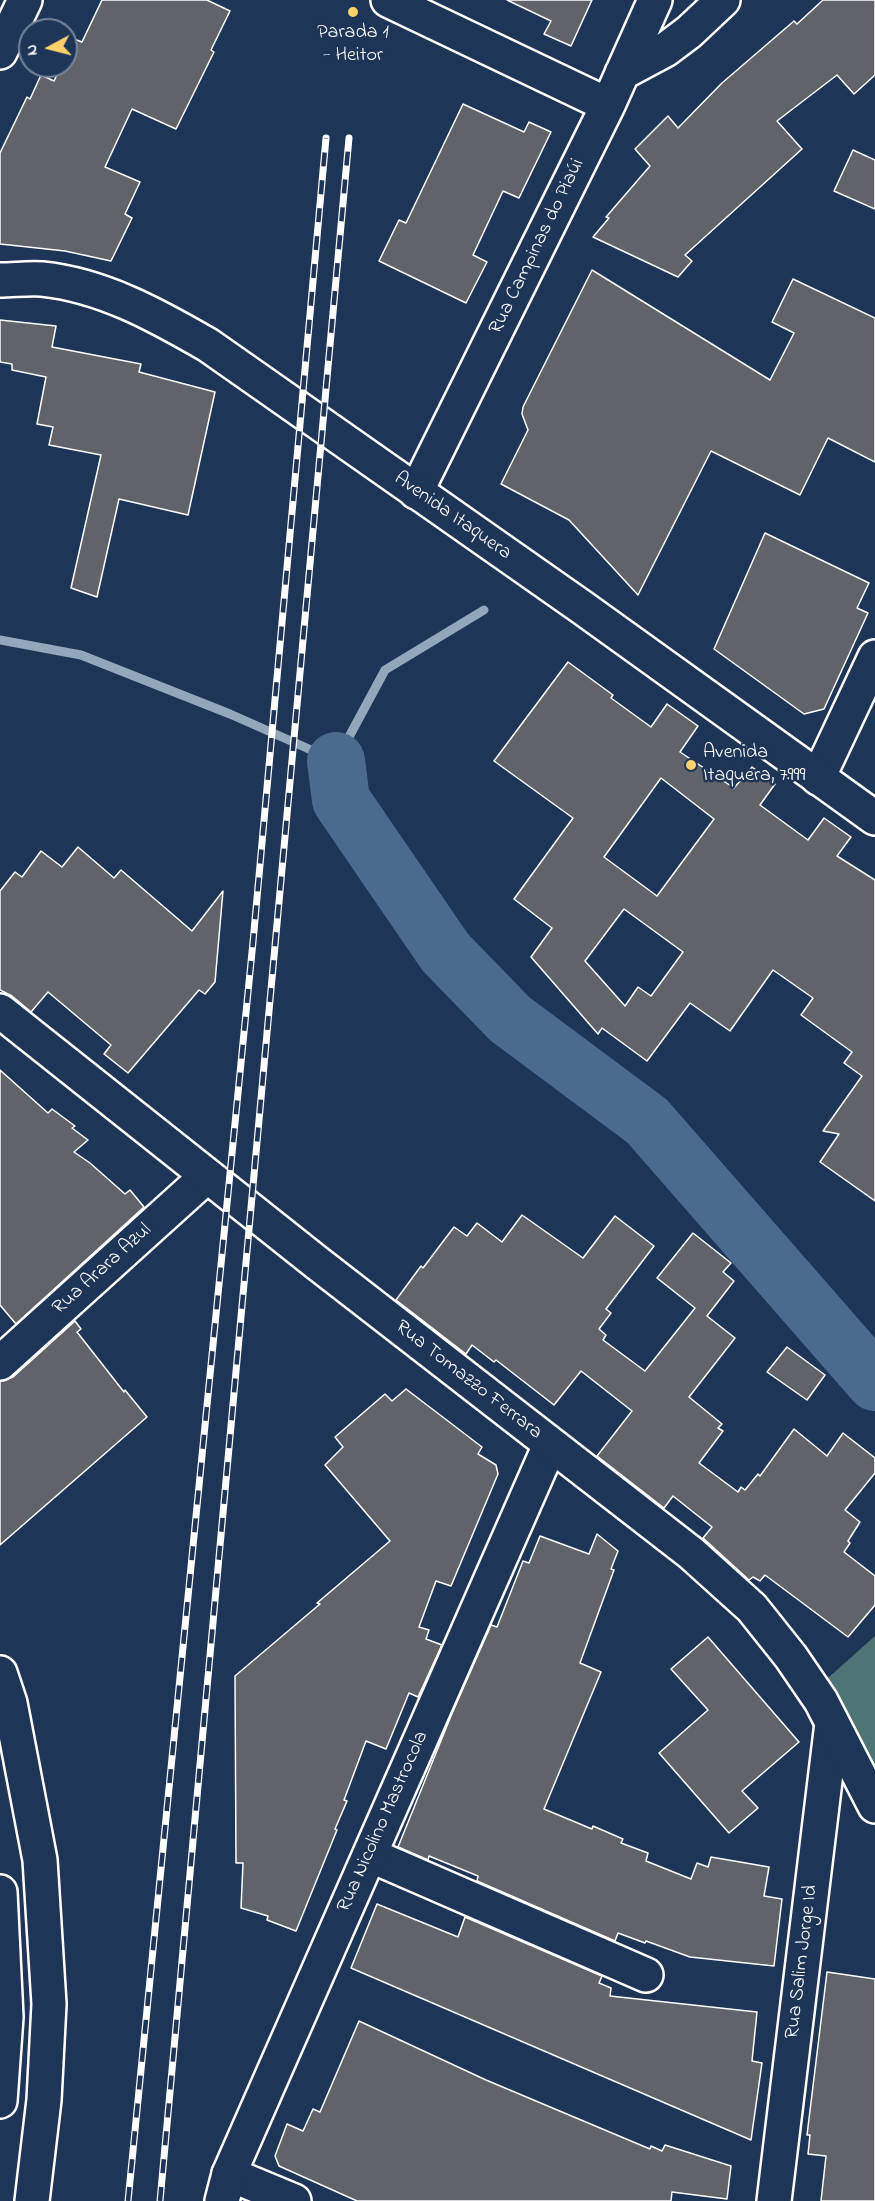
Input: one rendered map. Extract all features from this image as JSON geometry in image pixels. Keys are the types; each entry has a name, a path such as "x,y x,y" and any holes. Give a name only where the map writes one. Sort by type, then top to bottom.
{"main road":[{"path":"0,51 25,0"},
{"path":"388,0 608,105"},
{"name":"Rua Campinas do Piaúi","path":"416,492 608,105 655,0"},
{"path":"622,73 665,50 689,32 723,0"},
{"name":"Avenida Itaquera","path":"0,280 42,279 98,292 152,312 208,345 583,608 875,818"},
{"path":"818,778 875,657"},
{"name":"Rua Tomazzo Ferrara","path":"0,1011 207,1176 690,1553 752,1608 791,1657 820,1701 875,1806"},
{"name":"Rua Arara Azul","path":"0,1363 207,1176"},
{"name":"Rua Nicolino Mastrocola","path":"225,2187 550,1445"},
{"path":"0,1673 10,1703 40,1860 49,2004 44,2100 32,2201"},
{"name":"Rua Salim Jorge Id","path":"774,2201 832,1723"},
{"path":"369,1855 645,1975"},
{"path":"0,1892 6,2017 0,2101"},
{"path":"225,2187 294,2201"}],"green space":[{"path":"875,1636 875,1816 810,1694"}],"building":[{"path":"102,0 207,0 230,11 211,50 214,52 176,129 132,109 105,167 140,182 125,214 132,218 111,261 65,251 0,244 0,153 27,97 30,99 40,78 54,81 55,78 78,78 78,40 82,42"},
{"path":"507,0 592,0 571,46 544,34 551,21"},
{"path":"823,0 875,0 875,75 854,94 837,75 777,121 802,149 685,255 692,261 678,277 593,237 609,218 606,217 650,166 635,149 668,116 678,128 722,83 794,21 797,24"},
{"path":"463,104 524,132 529,122 551,132 519,198 503,191 473,255 487,262 466,303 379,261 399,220 406,223"},
{"path":"853,150 875,160 875,209 834,191"},
{"path":"592,270 770,380 794,333 772,322 793,279 875,318 875,462 828,438 800,495 711,451 638,595 569,520 501,484 528,430 522,414 523,407"},
{"path":"0,320 56,326 52,347 141,364 139,372 215,392 188,515 119,499 97,597 71,588 101,455 49,445 53,427 37,424 46,377 12,370 12,364 0,362"},
{"path":"765,533 869,583 857,608 868,613 824,709 804,714 714,649"},
{"path":"568,662 613,695 611,698 651,727 667,704 698,726 680,752 734,788 752,767 775,784 760,805 808,840 824,818 851,837 837,856 875,880 875,1201 820,1162 839,1134 823,1131 862,1076 844,1063 852,1052 801,1015 813,998 773,970 730,1031 690,1003 647,1061 602,1028 598,1034 531,957 552,928 514,899 573,818 494,761","holes":["661,778 714,819 657,896 604,857","624,909 683,952 651,996 638,987 625,1006 585,961"]},
{"path":"78,847 114,878 121,870 192,931 223,891 215,982 205,994 199,990 128,1073 104,1054 111,1045 48,992 31,1012 12,996 0,990 0,891 15,872 22,877 41,851 62,867"},
{"path":"0,1070 48,1113 52,1109 75,1126 72,1128 88,1140 74,1152 125,1194 130,1190 144,1207 16,1324 0,1305"},
{"path":"522,1215 583,1258 615,1216 654,1246 606,1309 611,1313 599,1329 606,1335 603,1340 645,1371 695,1308 657,1278 693,1233 731,1263 723,1272 734,1281 707,1316 735,1338 689,1397 722,1424 718,1428 723,1431 699,1463 738,1492 741,1487 745,1490 758,1474 760,1476 794,1429 827,1456 843,1433 875,1458 875,1473 845,1510 860,1522 844,1552 875,1576 875,1605 848,1637 765,1575 760,1581 753,1577 749,1580 703,1538 712,1527 673,1496 664,1508 597,1456 632,1411 581,1371 554,1405 496,1360 494,1362 472,1345 466,1354 396,1300 454,1227 467,1236 477,1223 502,1242"},
{"path":"75,1321 81,1329 77,1332 124,1392 125,1390 147,1417 0,1545 0,1381 13,1377"},
{"path":"787,1347 825,1375 807,1400 767,1372"},
{"path":"406,1389 482,1447 478,1454 496,1465 498,1474 451,1586 436,1581 419,1627 429,1630 426,1639 442,1645 418,1697 409,1693 386,1749 366,1741 344,1800 347,1801 335,1829 337,1830 296,1931 267,1920 268,1916 241,1908 243,1863 236,1863 235,1676 390,1541 325,1465 343,1447 335,1437 385,1394 392,1401"},
{"path":"597,1534 618,1551 611,1569 614,1570 580,1663 601,1672 544,1809 623,1839 621,1843 648,1853 646,1861 691,1879 697,1863 708,1867 711,1857 769,1867 764,1896 782,1899 774,1966 690,1957 618,1933 615,1941 477,1881 478,1876 429,1856 428,1860 398,1847 453,1711 491,1625 497,1627 523,1561 529,1563 540,1536 589,1554"},
{"path":"708,1637 799,1742 742,1791 758,1808 729,1833 659,1753 708,1710 671,1669"},
{"path":"377,1904 458,1937 465,1917 602,1976 599,1983 611,1988 610,1996 757,2012 752,2061 762,2063 751,2140 351,1968"},
{"path":"827,1972 875,1979 875,2201 821,2201 826,2156 808,2154 810,2135 807,2135"},
{"path":"359,2021 486,2080 650,2149 651,2146 662,2151 665,2145 731,2166 727,2199 672,2192 671,2201 357,2201 279,2166 275,2156 287,2124 303,2131 313,2109 320,2112"}],"waterway":[{"path":"0,640 81,655 230,714 336,761 385,670 484,610"},
{"path":"336,761 341,800 445,952 510,1019 647,1121 875,1382"}],"railway":[{"path":"128,2201 253,942 326,138"},
{"path":"160,2201 349,138"}],"place":[{"name":"Parada 1 - Heitor","path":"353,12"},
{"name":"Avenida Itaquera, 7999","path":"691,765"}]}
